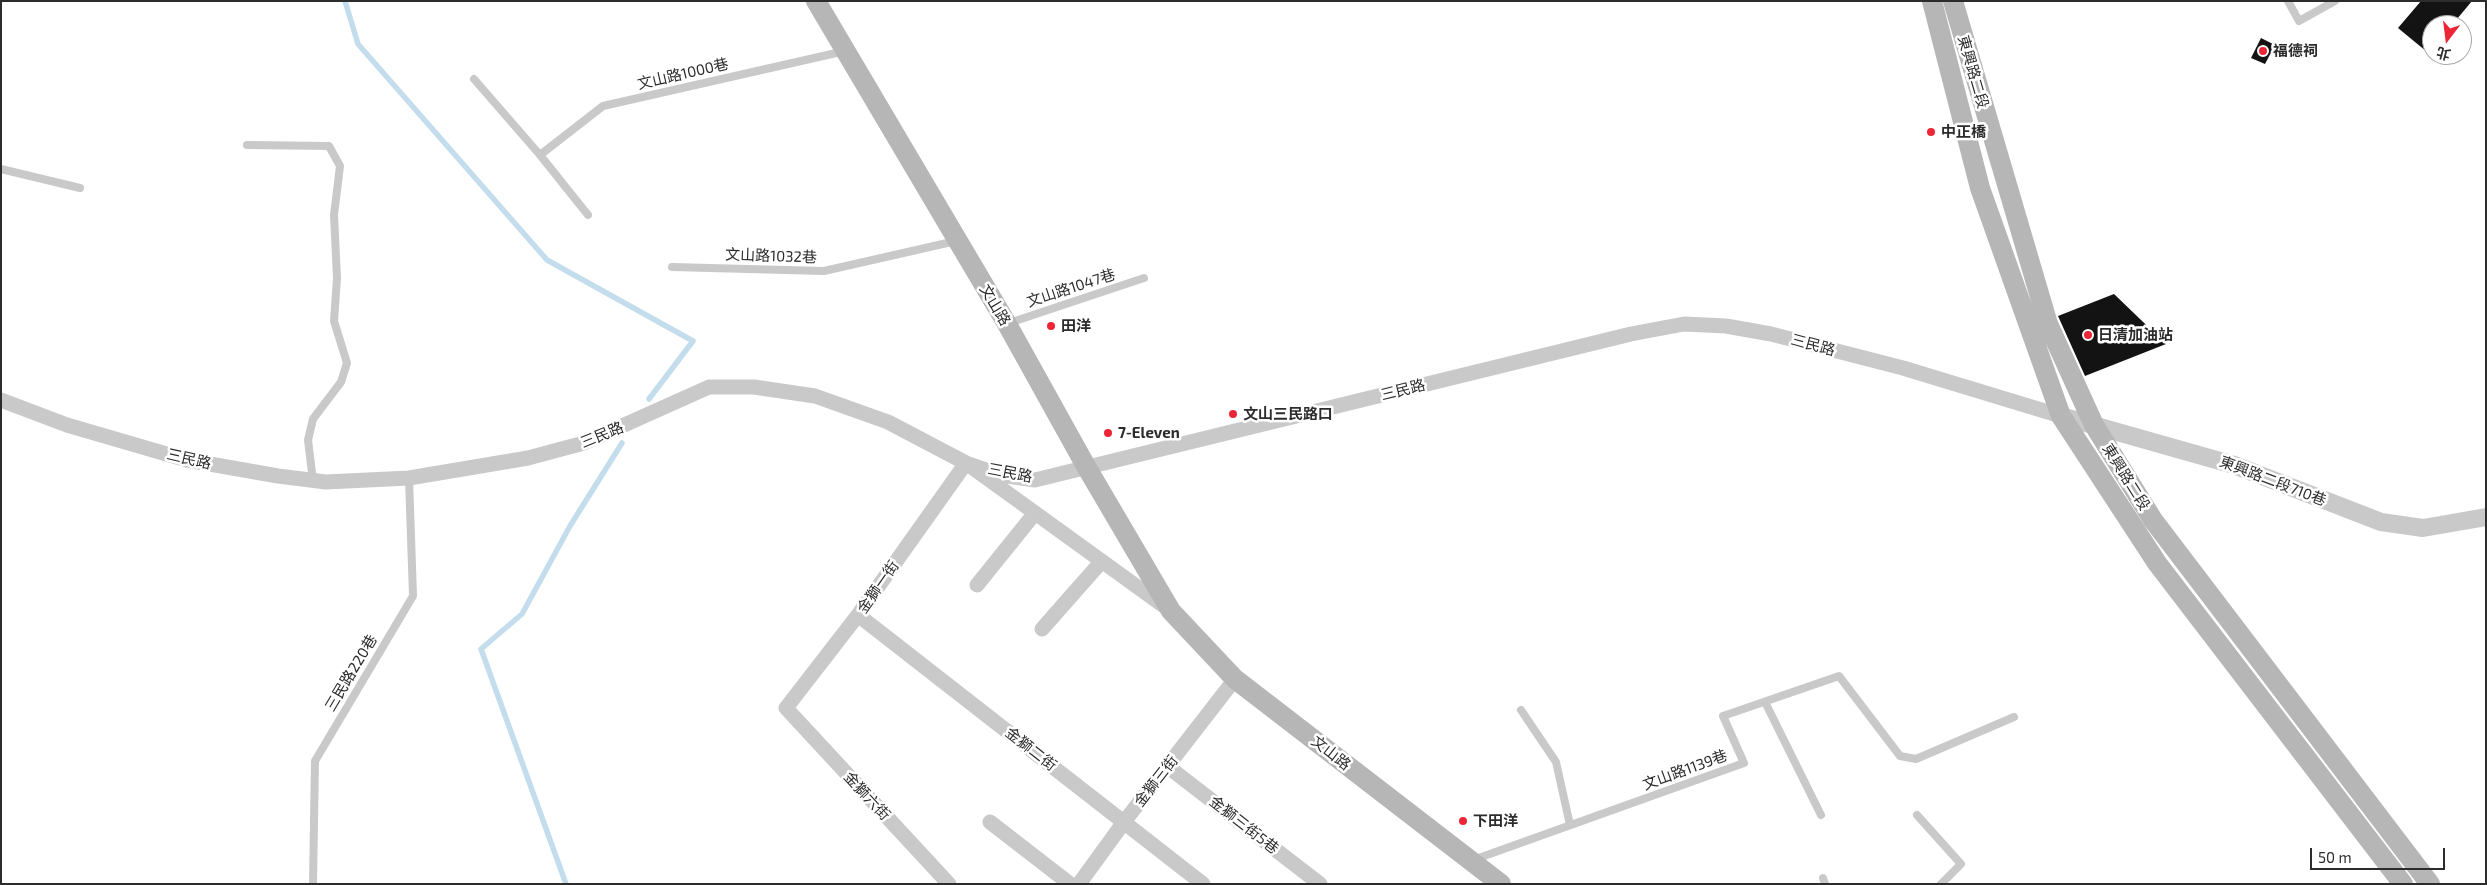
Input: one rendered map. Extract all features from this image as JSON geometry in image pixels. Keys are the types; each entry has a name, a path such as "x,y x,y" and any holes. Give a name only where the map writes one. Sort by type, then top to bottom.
{"main road":[{"name":"文山路","path":"816,1 847,50 956,241 1007,324 1087,468 1171,611 1235,679 1501,884"},
{"name":"東興路二段","path":"1932,1 1980,188 2061,416 2157,563 2403,884"},
{"name":"東興路二段","path":"1953,1 2048,324 2094,425 2153,520 2430,884"}],"street":[{"name":"三民路","path":"1,400 67,425 187,460 326,482 409,478 528,458 584,443 709,387 754,387 815,396 888,422 966,463 1001,474 1035,480 1631,334 1684,324 1726,326 1770,334 1903,368 2061,416"},
{"name":"東興路二段710巷","path":"2061,416 2234,465 2381,522 2423,528 2486,517"},
{"name":"文山路","path":"966,463 1171,611"},
{"name":"金獅一街","path":"786,708 858,615 966,463"},
{"path":"977,585 1035,513"},
{"path":"1042,628 1102,561"},
{"name":"金獅二街","path":"858,615 1203,884"},
{"name":"金獅三街","path":"1079,884 1124,822 1235,679"},
{"name":"金獅六街","path":"786,708 948,884"},
{"name":"金獅三街5巷","path":"1167,766 1320,884"},
{"path":"990,822 1070,884"}],"lane":[{"path":"2288,1 2299,21 2335,1"},
{"name":"文山路1000巷","path":"540,155 603,106 847,50"},
{"path":"474,79 540,155 588,215"},
{"path":"247,145 329,146 340,166 334,216 337,278 334,321 347,363 341,382 313,419 308,440 313,480"},
{"path":"1,169 80,188"},
{"name":"文山路1032巷","path":"672,267 824,271 956,241"},
{"name":"文山路1047巷","path":"1007,324 1144,278"},
{"name":"三民路220巷","path":"313,884 315,761 414,596 409,478"},
{"name":"文山路1139巷","path":"1471,860 1744,763 1723,716 1839,676 1900,756 1916,759 2014,717"},
{"path":"1765,702 1821,816"},
{"path":"1521,710 1556,762 1570,825"},
{"path":"1917,815 1961,864 1941,884"}],"building":[{"path":"2421,1 2472,1 2460,15 2422,15 2422,48 2398,28"},
{"name":"福德祠","path":"2261,38 2275,45 2265,64 2251,58"},
{"name":"日清加油站","path":"2114,294 2166,344 2085,376 2058,316"}],"waterway":[{"path":"345,1 358,44 547,260 693,341 649,399"},
{"path":"566,884 481,649 522,614 570,526 622,443"}],"place":[{"name":"福德祠","path":"2263,51"},
{"name":"中正橋","path":"1931,132"},
{"name":"田洋","path":"1051,326"},
{"name":"日清加油站","path":"2088,335"},
{"name":"文山三民路口","path":"1233,414"},
{"name":"7-Eleven","path":"1108,433"},
{"name":"下田洋","path":"1463,821"}]}
